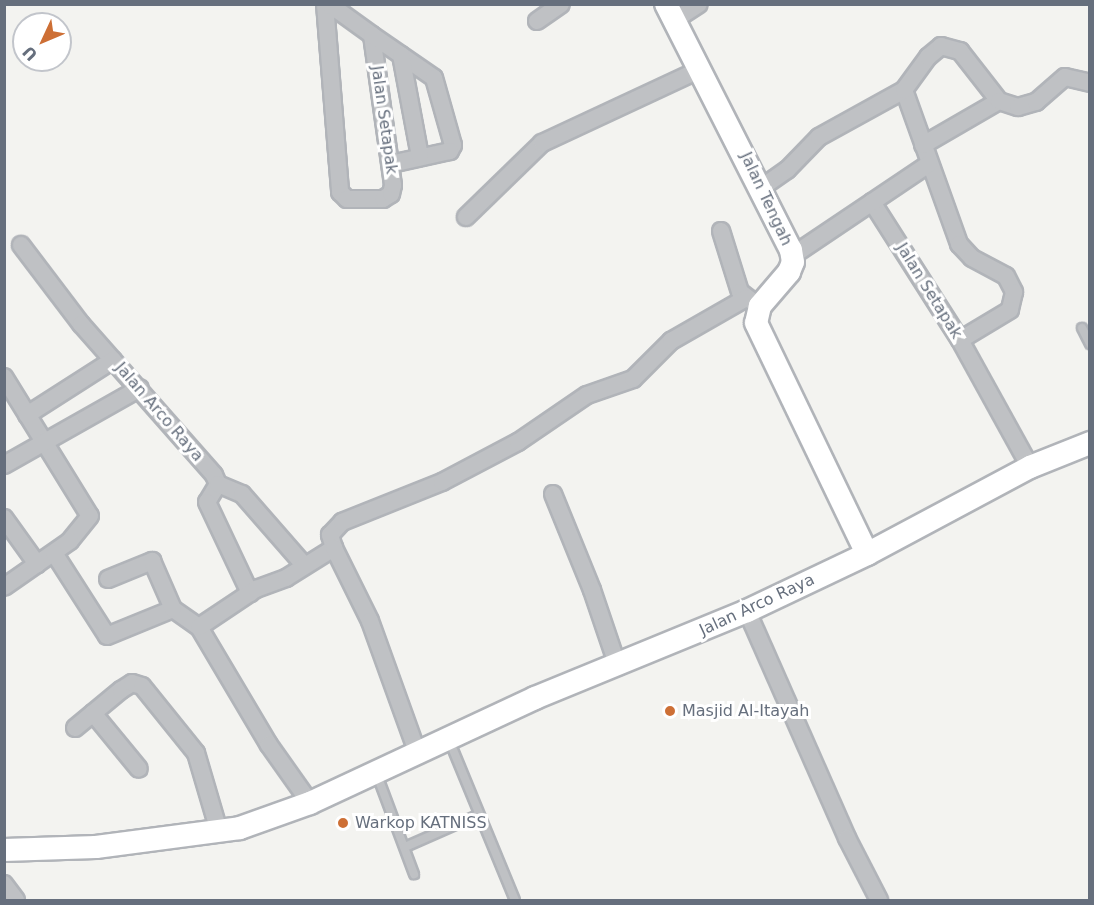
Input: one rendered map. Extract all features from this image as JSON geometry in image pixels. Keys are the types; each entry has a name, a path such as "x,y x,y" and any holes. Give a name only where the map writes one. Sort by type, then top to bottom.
{"main road":[{"name":"Jalan Tengah","path":"671,12 761,188 792,256 789,272 753,302"},
{"path":"753,302 756,323 867,554"},
{"name":"Jalan Arco Raya","path":"4,850 96,848 240,828 310,803 377,775 448,737 747,611 867,554 1030,467 1089,443"}],"street":[{"name":"Jalan Setapak","path":"327,4 372,35 393,185 391,194 383,199 347,199 340,192 327,4"},
{"path":"537,21 561,4"},
{"path":"671,12 699,4"},
{"path":"372,35 434,78 453,145 450,151 391,164"},
{"path":"761,188 787,170 819,137 904,90 928,57 941,46 951,46 960,51 999,101 1018,107 1036,102 1065,78 1089,83"},
{"path":"401,55 420,156"},
{"path":"466,217 542,143 701,69"},
{"path":"904,90 959,244 972,258 1006,276 1014,292 1010,310 960,340"},
{"path":"923,145 999,101"},
{"path":"792,256 929,164"},
{"name":"Jalan Setapak","path":"872,202 960,340 1030,467"},
{"path":"418,754 370,621 334,548 330,535 342,522 442,482 518,442 587,395 620,386 633,379 655,352 671,341 753,302 737,283 721,231"},
{"name":"Jalan Arco Raya","path":"21,245 113,360 214,474 218,484"},
{"path":"27,415 113,360"},
{"path":"4,377 47,443 90,516 78,534 54,554 4,587"},
{"path":"4,465 47,443 140,388"},
{"path":"250,593 207,502 209,493 218,484 242,494 304,565"},
{"path":"553,494 592,590 618,667"},
{"path":"4,518 37,564"},
{"path":"200,627 250,593 334,548"},
{"path":"54,554 107,636 173,609"},
{"path":"108,579 134,565 152,561 173,609 200,627 269,745 310,803"},
{"path":"747,611 847,838 879,900"},
{"path":"75,728 132,683 142,686 196,753 219,831"},
{"path":"93,713 139,769"},
{"path":"4,884 16,900"}],"lane":[{"path":"1082,328 1089,344"},
{"path":"448,737 478,815 515,900"},
{"path":"377,775 414,874"},
{"path":"405,847 478,815"}],"place":[{"name":"Masjid Al-Itayah","path":"670,711"},
{"name":"Warkop KATNISS","path":"343,823"}]}
